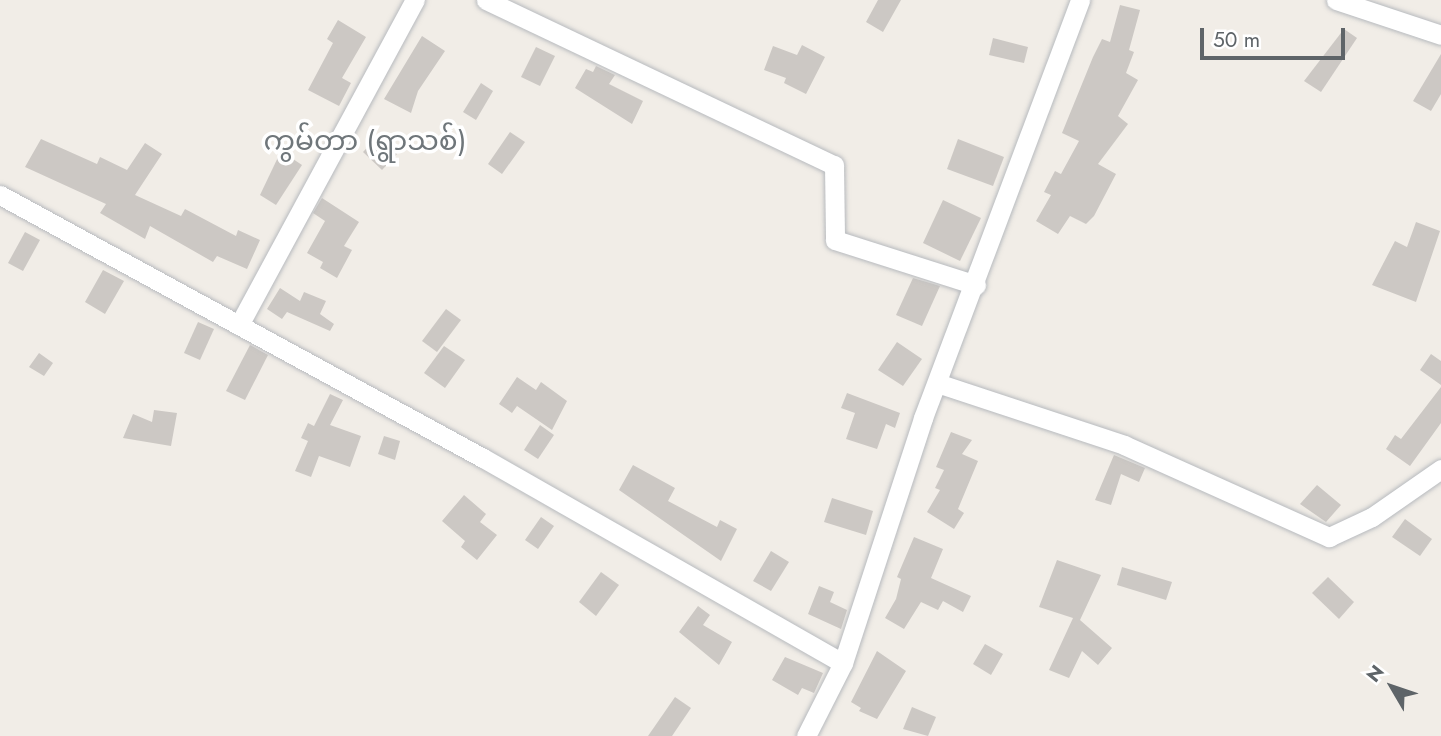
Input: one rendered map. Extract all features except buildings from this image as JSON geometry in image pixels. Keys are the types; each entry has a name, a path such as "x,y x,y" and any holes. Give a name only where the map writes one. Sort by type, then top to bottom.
{"street":[{"path":"239,325 415,0"},
{"path":"486,0 834,165 835,240 976,285"},
{"path":"806,736 843,663 937,383 976,285 1080,0"},
{"path":"1336,0 1441,36"},
{"path":"0,195 239,325 843,663"},
{"path":"937,383 1124,445 1329,537 1372,517 1441,469"}],"district":[{"name":"ကွမ်တာ (ရွာသစ်)","path":"365,141"}]}
